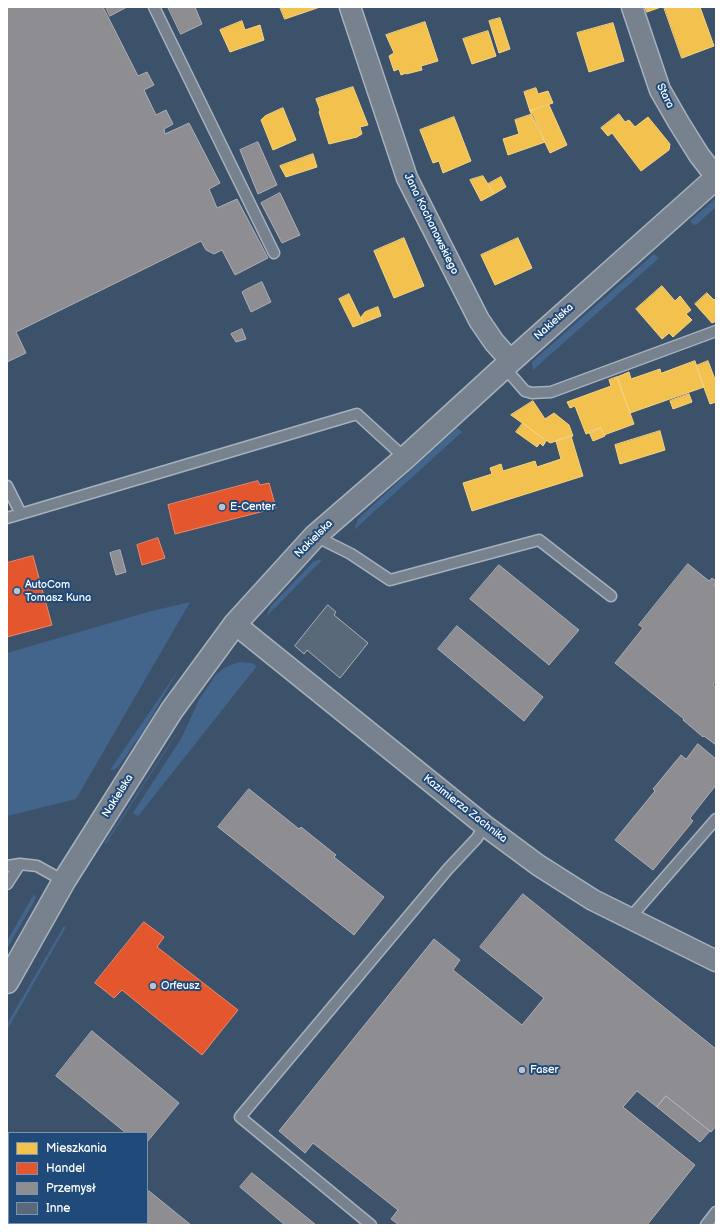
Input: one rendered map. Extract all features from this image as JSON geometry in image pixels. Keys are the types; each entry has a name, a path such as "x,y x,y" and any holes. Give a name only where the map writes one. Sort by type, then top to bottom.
{"street":[{"name":"Jana Kochanowskiego","path":"350,7 407,178 479,320 507,364"},
{"name":"Stara","path":"632,7 660,90 699,155 716,177"},
{"name":"Nakielska","path":"7,982 64,881 172,710 235,624 315,536 405,458 507,364 716,177"},
{"name":"Kazimierza Zachnika","path":"235,624 484,825 538,865 593,900 716,961"}],"lane":[{"path":"154,7 274,253"},
{"path":"507,364 524,391 532,393 551,392 716,331"},
{"path":"7,518 357,414 405,458"},
{"path":"7,486 21,514"},
{"path":"315,536 352,554 390,580 539,540 611,596"},
{"path":"629,919 716,819"},
{"path":"371,1225 240,1117 448,869 477,838 484,825"},
{"path":"7,866 20,864 37,866 64,881"},
{"path":"7,884 20,864"},
{"path":"706,1225 716,1212"}],"shaded area":[{"path":"716,198 716,207 694,225 690,221"},
{"path":"654,254 659,258 533,370 532,362"},
{"path":"457,428 462,432 354,530 358,519"},
{"path":"322,560 266,617 271,606 313,562"},
{"path":"190,602 76,799 7,816 7,653 148,612"},
{"path":"238,662 252,663 257,666 138,816 133,813 181,739 199,700 215,676 224,668"},
{"path":"179,669 144,730 119,766 114,770 110,770"},
{"path":"176,735 106,844 105,843"},
{"path":"34,894 36,898 7,949 7,941"},
{"path":"64,926 66,927 7,1030 7,1024"}],"building: Mieszkania":[{"path":"280,7 320,7 285,19"},
{"path":"645,7 661,7 647,12"},
{"path":"664,7 700,7 714,46 682,58"},
{"path":"500,18 510,49 499,53 489,21"},
{"path":"242,21 245,30 260,25 264,40 230,52 220,30"},
{"path":"425,22 438,61 421,66 422,70 401,75 399,69 394,71 389,56 394,53 386,35"},
{"path":"613,23 624,61 589,72 577,33"},
{"path":"488,31 496,56 472,64 463,39"},
{"path":"353,87 368,125 360,127 362,134 357,137 329,144 316,99"},
{"path":"536,88 538,94 548,91 553,103 530,111 524,92"},
{"path":"549,105 567,145 550,153 530,111"},
{"path":"283,108 296,140 273,150 261,120 265,116"},
{"path":"533,114 545,142 508,155 503,139 519,134 515,120"},
{"path":"619,114 625,122 629,120 635,127 648,117 670,144 669,150 641,171 612,133 608,136 601,128"},
{"path":"454,117 471,161 443,173 439,161 433,163 420,130"},
{"path":"313,154 317,167 286,177 280,166"},
{"path":"483,176 494,194 481,201 470,180"},
{"path":"501,177 506,187 494,194 488,184"},
{"path":"404,238 424,286 394,298 374,251"},
{"path":"518,238 532,268 495,285 481,255"},
{"path":"662,286 675,301 680,296 691,310 686,314 692,320 673,337 669,333 662,339 636,309"},
{"path":"707,293 714,300 716,298 716,321 712,323 695,304"},
{"path":"349,294 363,323 353,327 339,299"},
{"path":"378,307 381,316 363,323 361,317 365,312"},
{"path":"695,361 704,387 630,413 617,377 629,372 631,379 660,369 661,373"},
{"path":"708,361 716,382 716,402 710,404 696,366"},
{"path":"617,377 634,424 604,435 601,428 586,434 575,406 570,408 567,402 611,386 609,380"},
{"path":"689,394 692,402 673,409 670,401"},
{"path":"533,401 545,419 554,413 569,425 573,436 550,443 511,415"},
{"path":"523,423 546,441 543,446 540,443 537,447 516,432"},
{"path":"601,428 605,436 593,441 589,432"},
{"path":"660,431 665,450 620,464 615,445"},
{"path":"571,436 583,476 472,511 463,483 492,474 490,468 501,464 503,471 535,461 537,467 561,459 556,441"}],"building: Handel":[{"name":"E-Center","path":"258,481 260,485 269,483 276,508 175,534 168,505"},
{"path":"158,538 165,558 142,565 137,545"},
{"path":"33,556 52,625 7,637 7,563"},
{"name":"Orfeusz","path":"144,922 164,937 157,947 238,1010 202,1055 122,990 114,998 95,983"}],"building: Przemysł":[{"path":"7,7 103,7 138,76 147,72 154,85 144,90 156,115 166,110 173,124 164,129 165,134 189,123 220,183 209,189 217,208 237,199 268,258 235,275 222,250 214,254 206,250 201,241 16,332 26,353 7,362"},
{"path":"106,7 127,7 110,16"},
{"path":"168,7 195,7 202,24 181,34"},
{"path":"258,142 277,185 258,194 240,150"},
{"path":"280,193 300,235 282,243 261,203"},
{"path":"262,282 271,302 251,312 242,292"},
{"path":"242,329 246,339 236,342 231,334"},
{"path":"120,550 126,572 116,575 110,553"},
{"path":"688,564 709,581 712,578 716,581 714,586 716,587 716,681 713,685 716,687 716,745 704,736 703,737 683,720 684,719 615,663 643,628 639,625"},
{"path":"499,565 579,630 549,665 470,599"},
{"path":"457,626 543,697 524,721 438,649"},
{"path":"698,744 716,759 716,785 690,818 693,821 653,870 615,840 655,791 653,789 681,755 686,759"},
{"path":"249,789 299,829 301,827 336,855 334,857 384,897 354,935 218,827"},
{"name":"Faser","path":"523,894 716,1049 716,1126 711,1132 666,1096 657,1107 637,1091 623,1107 695,1165 647,1225 399,1225 391,1219 398,1210 313,1143 305,1153 279,1131 434,939 460,960 453,970 522,1025 544,998 480,947"},
{"path":"92,1031 179,1103 148,1141 148,1132 125,1132 56,1076"},
{"path":"666,1096 710,1131 700,1142 657,1107"},
{"path":"252,1173 316,1225 285,1225 240,1187"},
{"path":"149,1191 191,1225 93,1224 148,1224"}],"building: Inne":[{"path":"328,605 336,612 334,615 368,643 340,678 307,650 304,654 295,646"}],"place":[{"name":"E-Center","path":"222,507"},
{"name":"AutoCom Tomasz Kuna","path":"17,591"},
{"name":"Orfeusz","path":"153,986"},
{"name":"Faser","path":"522,1070"}]}
